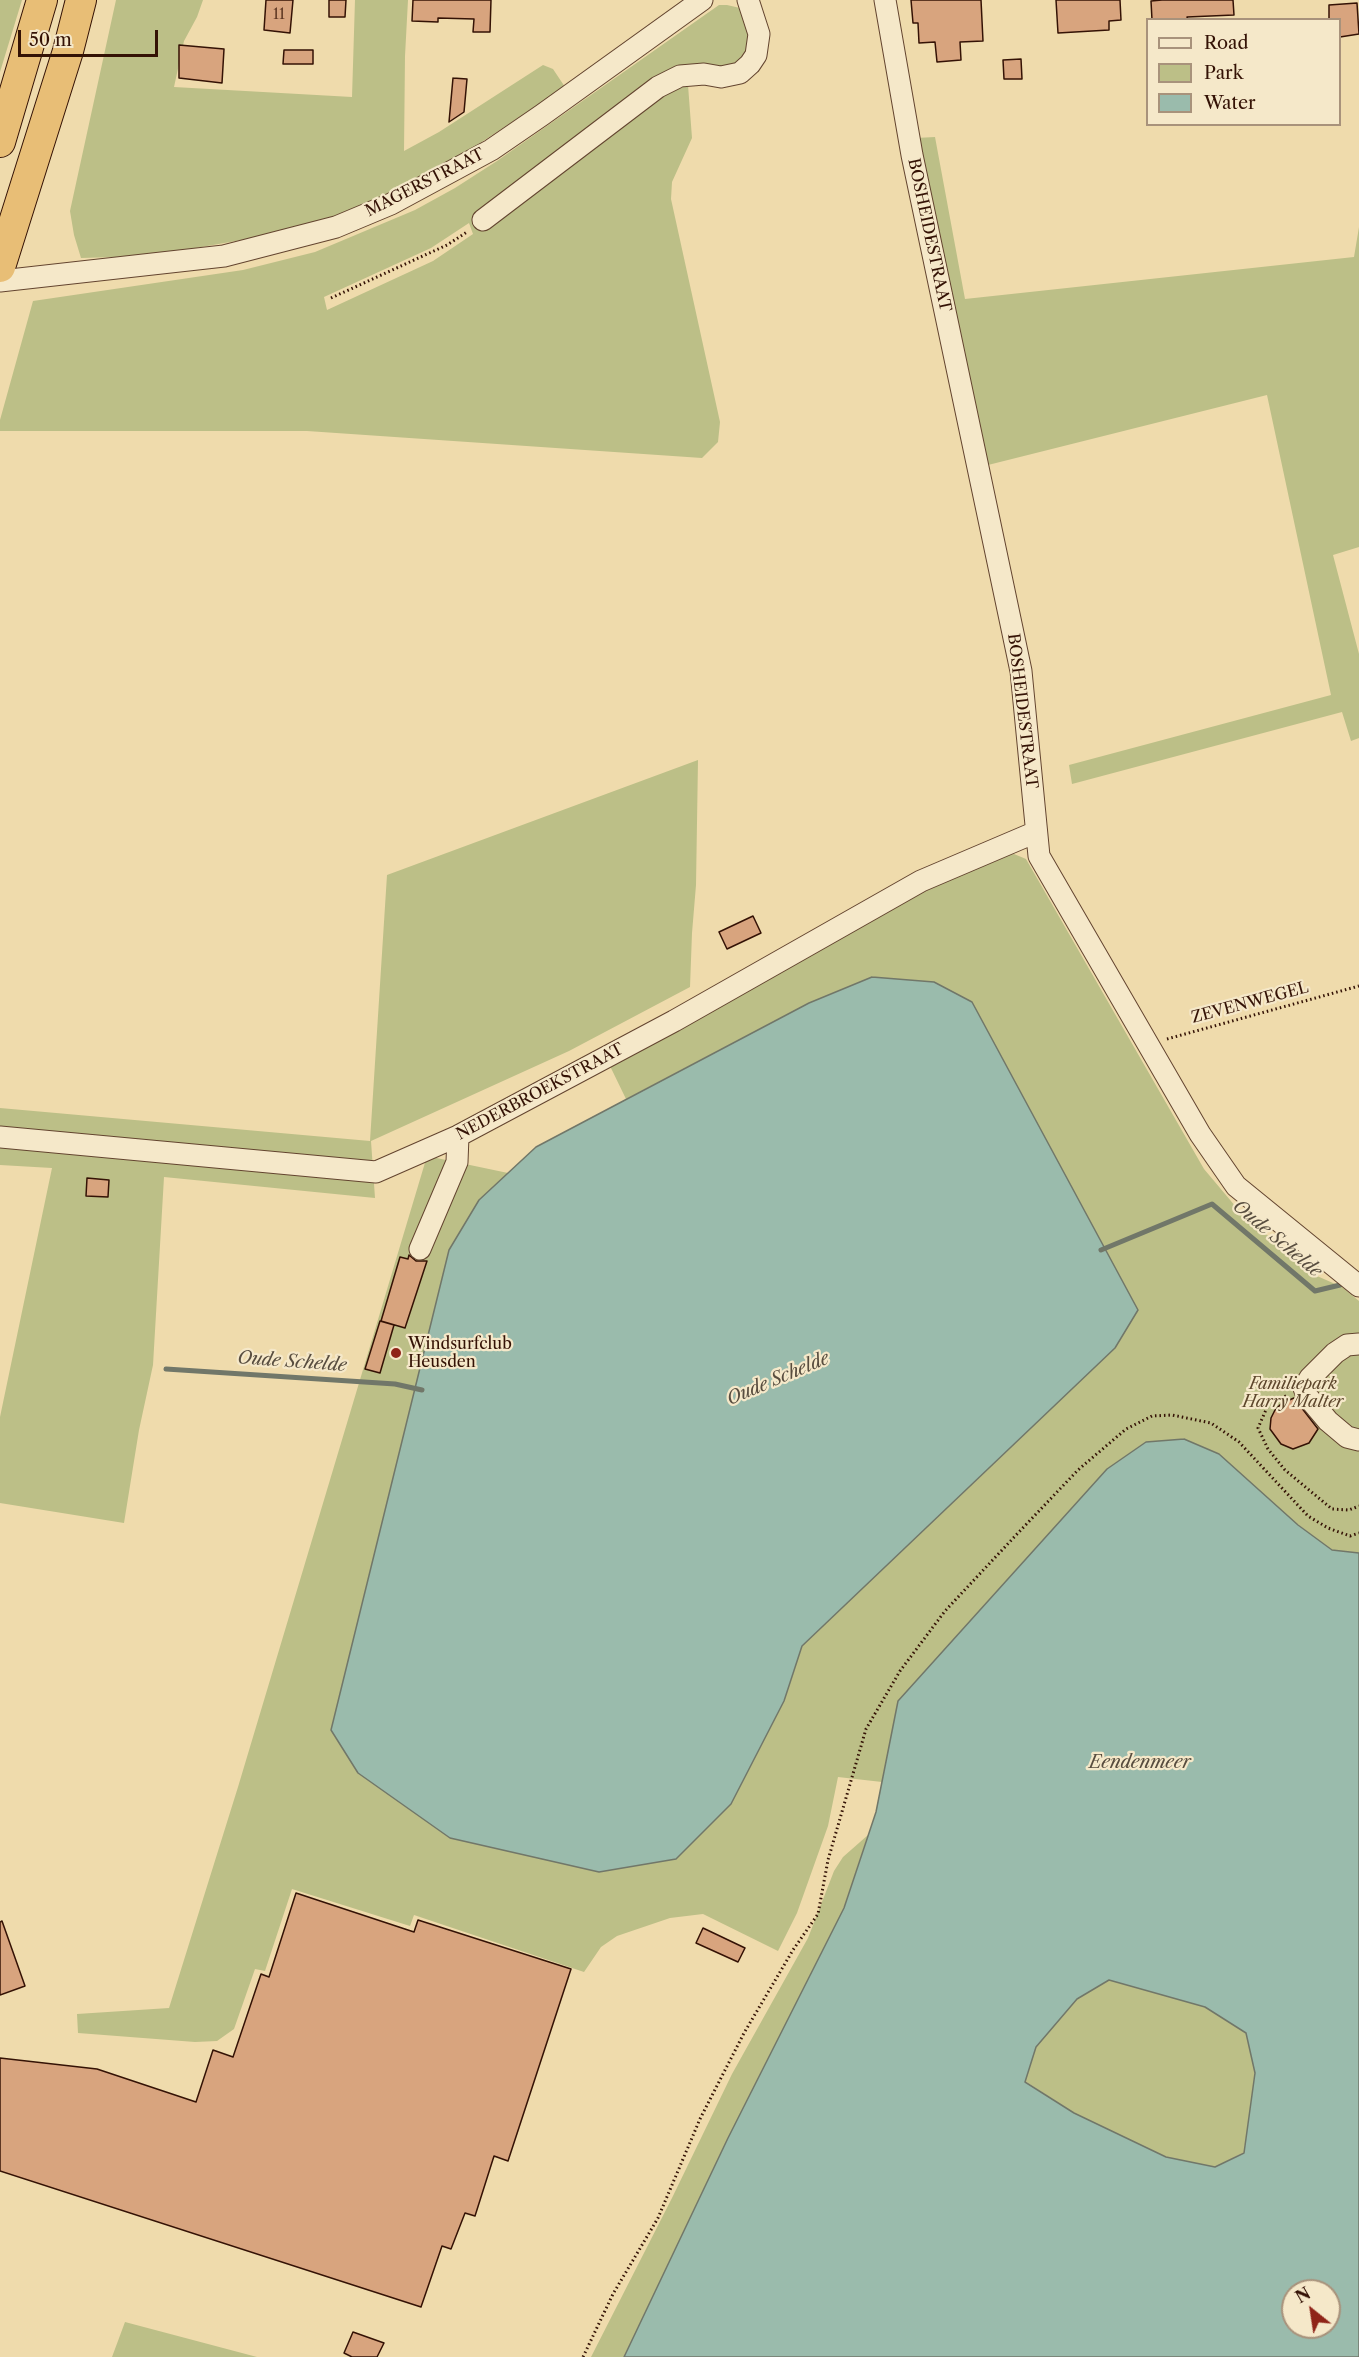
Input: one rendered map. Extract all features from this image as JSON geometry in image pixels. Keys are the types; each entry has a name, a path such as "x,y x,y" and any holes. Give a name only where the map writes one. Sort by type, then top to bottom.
{"highway":[{"path":"0,142 42,0"},
{"path":"0,267 68,51 81,0"}],"street":[{"name":"MAGERSTRAAT","path":"0,281 224,256 325,230 391,204 490,150 702,0"},
{"path":"483,220 658,87 680,76 704,74 721,76 740,73 756,55 759,34 748,0"},
{"name":"BOSHEIDESTRAAT","path":"885,0 912,155 1021,671 1039,856 1200,1134 1236,1186 1359,1286"},
{"name":"NEDERBROEKSTRAAT","path":"0,1137 376,1172 458,1136 674,1021 921,881 1036,832"},
{"path":"420,1249 457,1162 458,1136"},
{"path":"1359,1344 1347,1345 1335,1353 1310,1378 1305,1388 1307,1396 1328,1421 1347,1437 1359,1440"}],"path":[{"path":"331,298 447,245 483,220"},
{"name":"ZEVENWEGEL","path":"1148,1044 1359,986"},
{"path":"1305,1388 1269,1403 1258,1428 1268,1449 1285,1470 1332,1509 1349,1510 1359,1506"},
{"path":"583,2357 613,2294 658,2218 700,2119 744,2033 793,1950 818,1914 828,1860 866,1729 900,1671 945,1611 1078,1470 1126,1429 1152,1416 1172,1415 1211,1423 1239,1442 1308,1516 1328,1528 1350,1536 1359,1533"}],"green space":[{"path":"0,0 22,0 0,72"},
{"path":"116,0 203,0 184,41 174,87 352,97 355,0 408,0 404,151 439,132 543,65 553,69 565,87 465,153 389,195 326,219 253,238 150,256 81,258 70,211"},
{"path":"719,5 740,8 750,20 747,62 663,91 688,85 692,138 672,182 671,199 720,422 718,442 702,458 307,431 0,431 0,420 33,301 243,270 315,252 415,210 497,161","holes":["469,223 473,234 433,261 327,310 324,297 431,248"]},
{"path":"935,137 965,299 1354,257 1359,227 1359,547 1333,555 1359,654 1359,738 1351,741 1342,712 1072,784 1069,765 1331,695 1267,395 988,465 916,138"},
{"path":"698,760 696,885 690,987 569,1051 371,1141 375,1198 164,1177 153,1365 139,1430 124,1523 0,1503 0,1417 52,1168 0,1165 0,1108 370,1141 387,875"},
{"name":"Familiepark Harry Malter","path":"1014,854 1026,859 1204,1169 1236,1207 1308,1272 1342,1287 1359,1301 1359,1553 1332,1550 1184,1439 1146,1442 1107,1469 898,1701 882,1782 838,1777 828,1826 797,1913 778,1951 703,1914 670,1918 617,1936 601,1947 584,1972 414,1915 410,1926 292,1889 265,1971 255,1969 234,2029 217,2041 195,2042 78,2033 77,2014 169,2008 238,1787 427,1156 508,1173 479,1200 449,1250 331,1730 731,1804 784,1701 802,1646 1115,1348 809,1003 626,1099 610,1066 906,900 991,858"},
{"path":"868,1835 844,1908 728,2138 624,2357 591,2357 732,2074 808,1938 834,1871 843,1857"},
{"path":"1109,1980 1205,2007 1246,2033 1255,2073 1244,2152 1215,2167 1166,2157 1074,2113 1025,2081 1036,2047 1077,1999"},
{"path":"125,2322 257,2357 112,2357"}],"water":[{"path":"872,977 934,982 972,1002 1138,1310 1115,1348 802,1646 784,1701 731,1804 676,1859 599,1872 450,1838 358,1773 331,1730 449,1250 479,1200 536,1147 809,1003"},
{"name":"Eendenmeer","path":"1184,1439 1219,1454 1298,1525 1332,1550 1359,1553 1359,2357 624,2357 728,2138 844,1908 876,1812 898,1701 1107,1469 1146,1442","holes":["1109,1980 1205,2007 1246,2033 1255,2073 1244,2153 1215,2167 1166,2157 1074,2113 1025,2082 1036,2047 1077,1999"]}],"building":[{"path":"266,0 293,0 290,33 264,30"},
{"path":"329,0 346,0 345,17 329,17"},
{"path":"413,0 491,0 490,32 473,32 474,19 438,18 438,22 412,21"},
{"path":"911,0 981,0 983,41 960,42 961,60 937,62 935,42 919,43 918,23 913,23"},
{"path":"1056,0 1120,0 1121,20 1109,21 1109,30 1058,33"},
{"path":"1233,0 1234,15 1152,18 1151,1"},
{"path":"1357,3 1359,34 1341,37 1341,18 1329,18 1329,5"},
{"path":"179,45 224,49 222,83 179,78"},
{"path":"284,50 313,50 313,64 283,64"},
{"path":"1021,59 1022,79 1004,79 1003,60"},
{"path":"453,78 467,79 464,112 449,122"},
{"path":"753,916 761,933 727,949 719,932"},
{"path":"87,1178 109,1180 108,1197 86,1196"},
{"path":"409,1255 416,1261 427,1261 405,1328 381,1321 400,1257 408,1259"},
{"path":"380,1321 394,1325 380,1373 365,1369"},
{"path":"1294,1398 1318,1429 1309,1443 1293,1449 1281,1444 1270,1429 1271,1418 1275,1410 1282,1403"},
{"path":"296,1893 414,1932 418,1920 571,1969 508,2161 494,2156 475,2216 465,2213 451,2249 442,2246 421,2307 0,2171 0,2058 97,2069 196,2102 213,2050 233,2057 261,1974 269,1977"},
{"path":"2,1921 25,1986 0,1995 0,1922"},
{"path":"703,1928 745,1948 738,1962 696,1943"},
{"path":"353,2332 384,2343 377,2357 352,2357 344,2353"}],"waterway":[{"name":"Oude Schelde","path":"1101,1250 1212,1204 1315,1291 1340,1285"},
{"name":"Oude Schelde","path":"166,1369 395,1384 422,1390"}],"place":[{"name":"Windsurfclub Heusden","path":"396,1353"}]}
